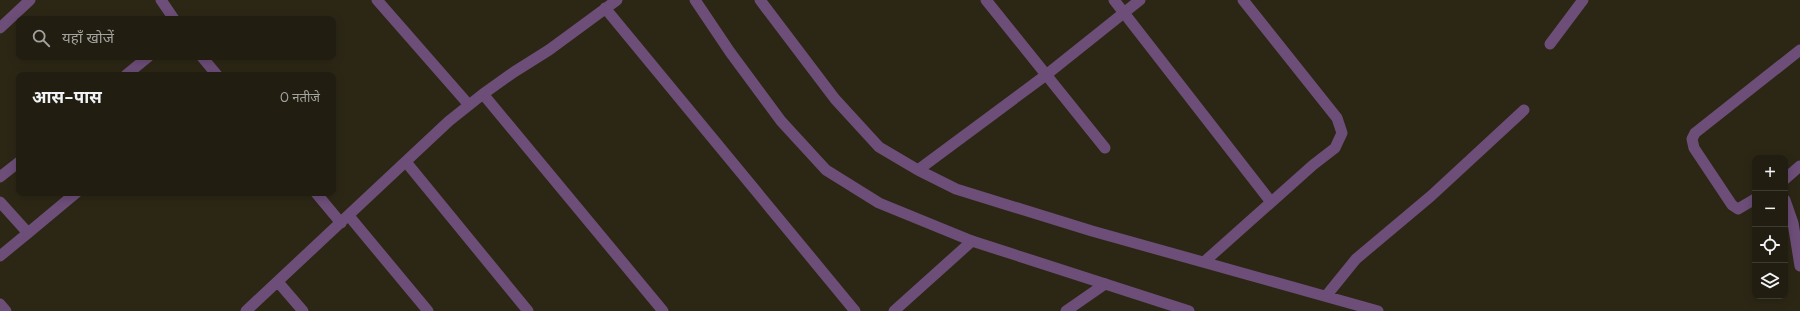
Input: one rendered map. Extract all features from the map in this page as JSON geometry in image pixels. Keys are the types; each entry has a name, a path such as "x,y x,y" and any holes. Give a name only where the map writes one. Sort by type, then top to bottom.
{"street":[{"path":"0,28 30,0"},
{"path":"161,0 172,16"},
{"path":"377,0 469,105"},
{"path":"246,311 469,105 514,72 549,50 617,0"},
{"path":"696,0 730,52 781,120 826,170 879,203 972,241 1189,311"},
{"path":"760,0 835,100 880,147 918,170 956,189 1204,262 1378,311"},
{"path":"986,0 1105,148"},
{"path":"1114,0 1271,202"},
{"path":"918,170 1046,75 1140,0"},
{"path":"1204,262 1271,202 1335,148 1342,133 1337,118 1243,0"},
{"path":"1550,44 1583,0"},
{"path":"606,8 855,311"},
{"path":"1752,202 1738,209 1732,205 1694,148 1692,139 1696,133 1800,50"},
{"path":"130,72 144,60"},
{"path":"204,60 214,72"},
{"path":"484,94 663,311"},
{"path":"1326,296 1356,259 1431,196 1524,110"},
{"path":"406,162 528,311"},
{"path":"0,177 16,164"},
{"path":"1788,176 1800,166"},
{"path":"0,256 72,196"},
{"path":"319,196 345,219 428,311"},
{"path":"0,202 28,232"},
{"path":"1788,209 1793,223 1800,266"},
{"path":"894,311 972,241"},
{"path":"278,282 303,311"},
{"path":"1066,311 1105,284"},
{"path":"0,304 6,311"}]}
